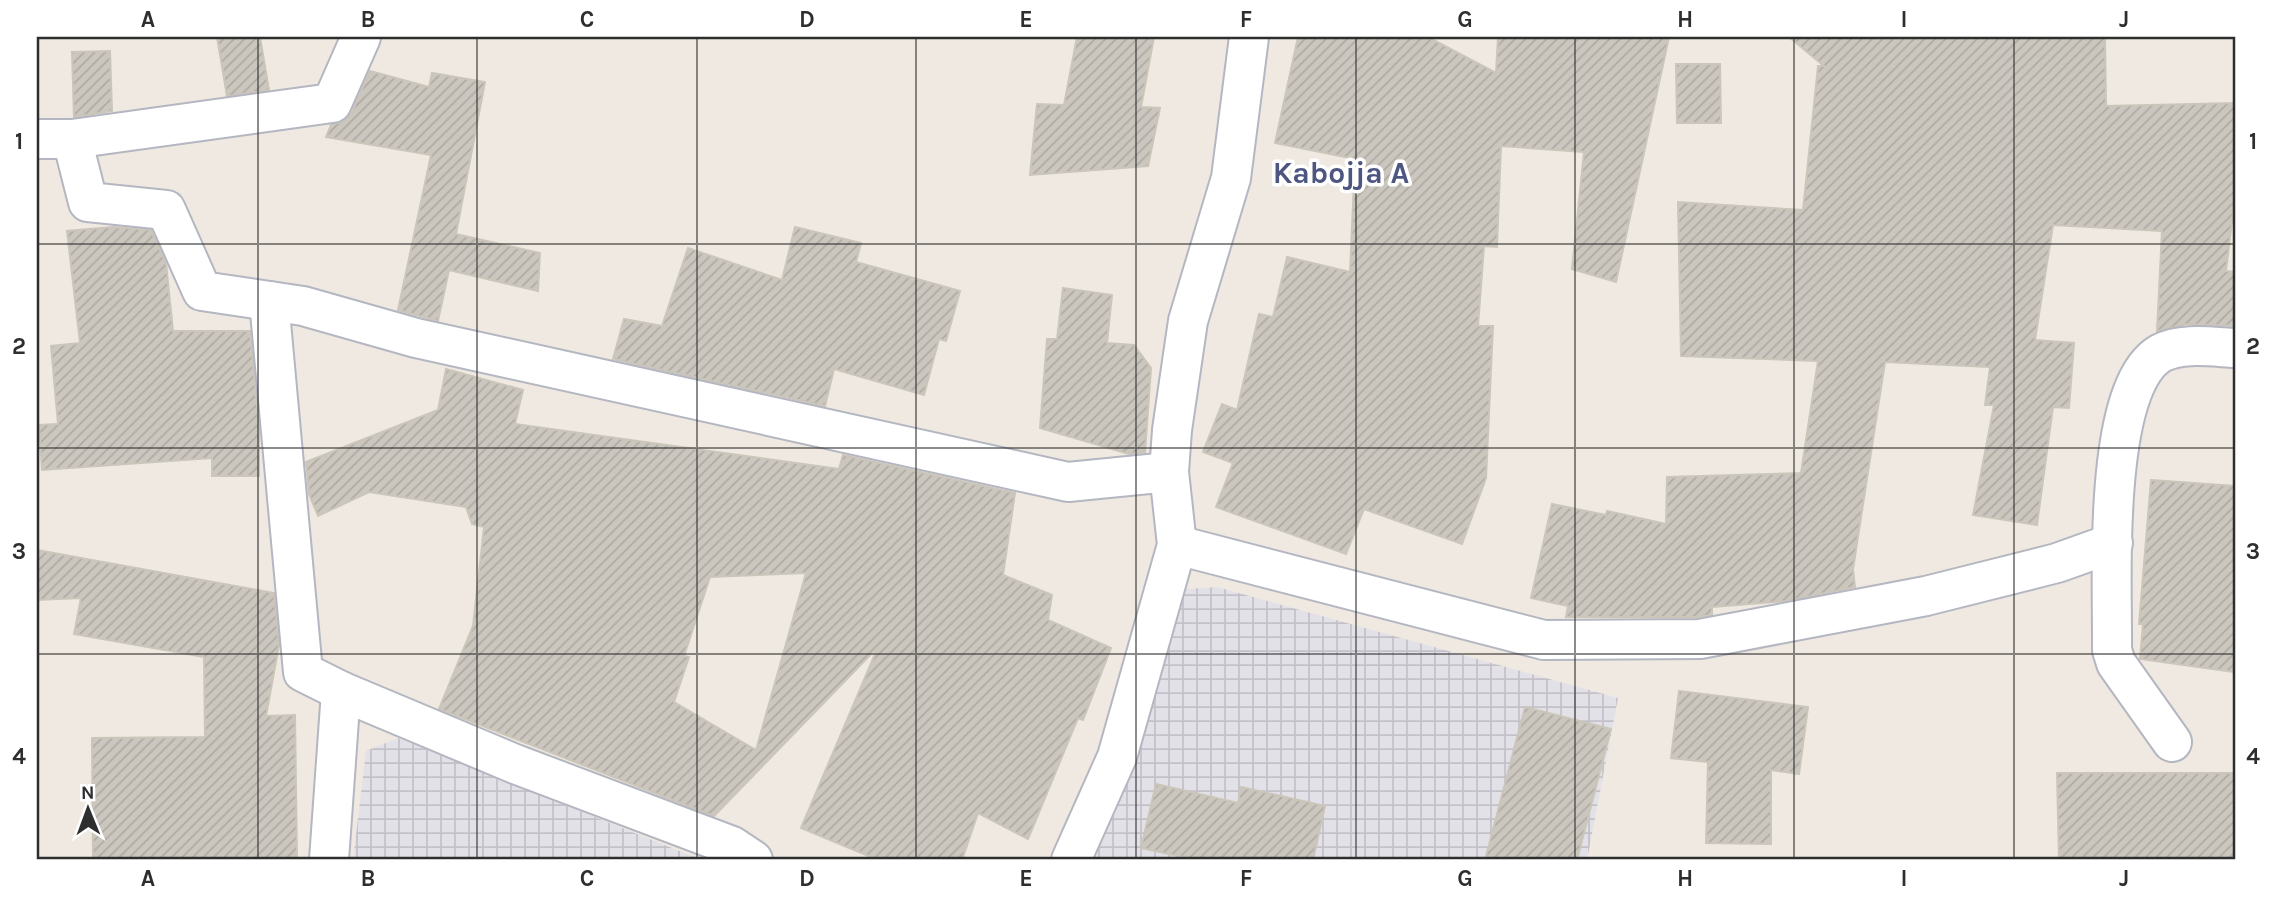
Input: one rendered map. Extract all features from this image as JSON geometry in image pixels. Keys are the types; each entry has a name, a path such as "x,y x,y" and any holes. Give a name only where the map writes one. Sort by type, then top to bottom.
{"street":[{"path":"361,37 332,103 55,139 88,202 166,210 202,291 303,306 416,338 1068,482 1169,472"},
{"path":"1071,860 1117,757 1177,545 1169,472 1188,321 1231,177 1249,37"},
{"path":"269,301 303,672 341,691 515,764 732,846 753,860"},
{"path":"2172,742 2116,663 2112,650 2113,494 2128,403 2137,377 2145,365 2175,348 2235,348"},
{"path":"1177,545 1464,621 1544,640 1557,640 1714,637 1926,596 2057,563 2113,543"},
{"path":"329,860 341,691"}],"shaded area":[{"path":"1217,587 1618,698 1587,860 1050,860 1175,590"},
{"path":"398,738 702,860 353,860 366,751"}],"building":[{"path":"217,37 260,37 269,90 227,96"},
{"path":"1077,37 1154,37 1141,107 1160,108 1148,166 1030,175 1037,104 1064,105"},
{"path":"1298,37 1428,37 1496,73 1498,37 1669,37 1616,282 1572,269 1584,152 1501,146 1497,247 1484,246 1478,326 1493,326 1486,478 1462,544 1364,509 1346,554 1216,507 1233,463 1203,452 1222,404 1237,410 1259,314 1273,317 1287,257 1350,272 1355,159 1275,143"},
{"path":"1789,37 2105,37 2106,106 2235,103 2235,196 2226,271 2235,272 2235,326 2187,324 2157,331 2162,231 2053,225 2035,340 2074,343 2069,408 2053,407 2037,525 1973,515 1994,405 1985,405 1990,367 1885,362 1853,569 1855,587 1785,601 1712,607 1712,615 1698,617 1566,617 1568,606 1531,598 1552,504 1606,515 1607,511 1666,524 1667,477 1801,473 1818,361 1681,356 1678,202 1803,210 1818,66 1824,66"},
{"path":"110,51 112,111 74,117 72,52"},
{"path":"1676,64 1720,64 1721,123 1677,123"},
{"path":"370,71 429,87 432,73 485,82 456,234 540,253 538,291 449,270 438,321 398,310 431,155 326,137 331,125 345,121 352,112"},
{"path":"113,227 151,230 166,263 173,331 250,331 259,428 259,476 212,476 212,458 42,470 39,425 58,424 51,346 80,343 67,231"},
{"path":"795,227 861,243 856,262 960,291 946,341 939,339 924,395 834,369 825,406 613,359 624,319 662,326 688,248 782,280"},
{"path":"1063,288 1112,295 1107,343 1134,345 1151,368 1145,452 1129,454 1040,428 1047,339 1057,339"},
{"path":"446,369 523,390 515,424 839,469 843,455 1015,493 1003,575 1052,595 1048,620 1111,648 1083,720 1078,718 1028,839 978,813 962,860 878,860 801,828 878,647 714,816 439,709 473,626 484,527 472,524 466,507 369,492 318,516 309,494 306,462 438,410","holes":["806,573 756,750 674,702 689,657 684,656 710,577"]},
{"path":"2151,480 2235,486 2235,672 2140,659 2143,624 2139,624"},
{"path":"37,550 274,593 279,645 266,716 295,715 297,860 93,860 92,738 205,737 204,657 74,634 81,598 37,600"},
{"path":"1679,691 1808,707 1799,774 1771,770 1771,844 1706,843 1708,762 1671,758"},
{"path":"1525,707 1611,729 1577,860 1485,860"},
{"path":"2057,773 2235,773 2235,860 2059,860"},
{"path":"1156,784 1238,803 1241,787 1325,806 1313,860 1196,860 1141,848"}],"district":[{"name":"Kabojja A","path":"1341,173"}]}
